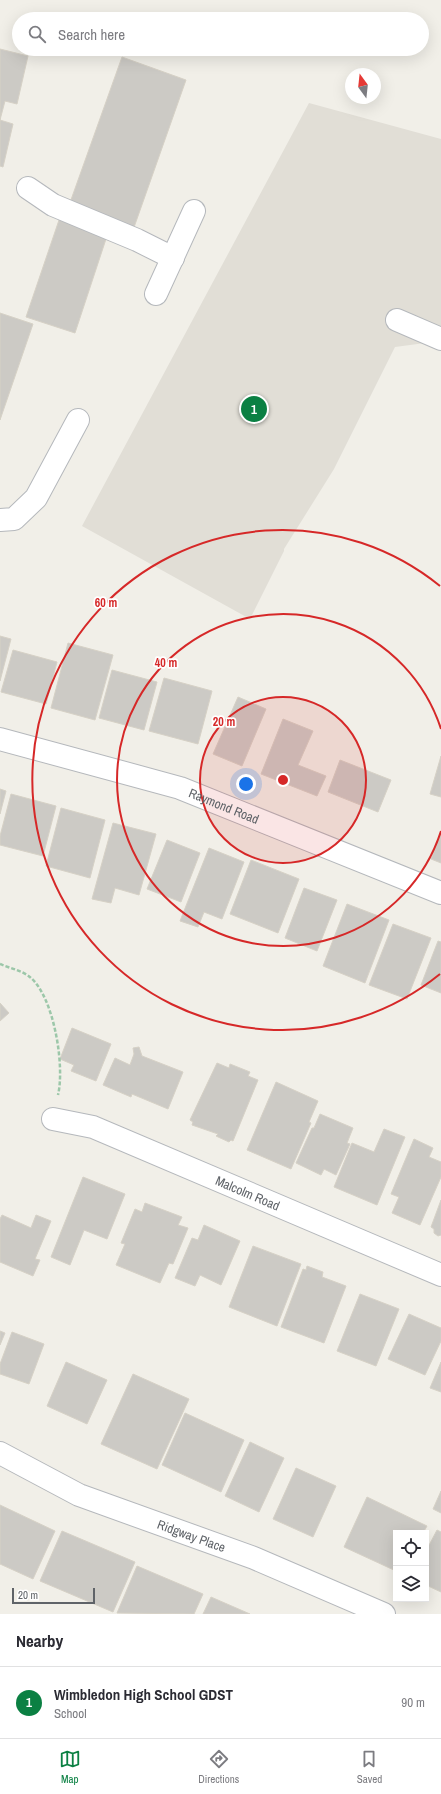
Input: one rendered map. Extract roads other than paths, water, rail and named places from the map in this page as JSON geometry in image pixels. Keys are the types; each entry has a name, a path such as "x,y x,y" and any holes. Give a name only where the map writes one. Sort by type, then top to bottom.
{"street":[{"path":"28,188 53,206 137,240 173,258"},
{"path":"156,294 194,211"},
{"path":"397,320 441,339"},
{"path":"0,520 14,519 36,498 78,420"},
{"name":"Raymond Road","path":"0,739 180,788 441,892"},
{"name":"Malcolm Road","path":"53,1119 93,1127 441,1275"},
{"name":"Ridgway Place","path":"0,1453 79,1495 254,1558 384,1614"}],"place":[{"name":"Wimbledon High School GDST","path":"254,409"}]}
